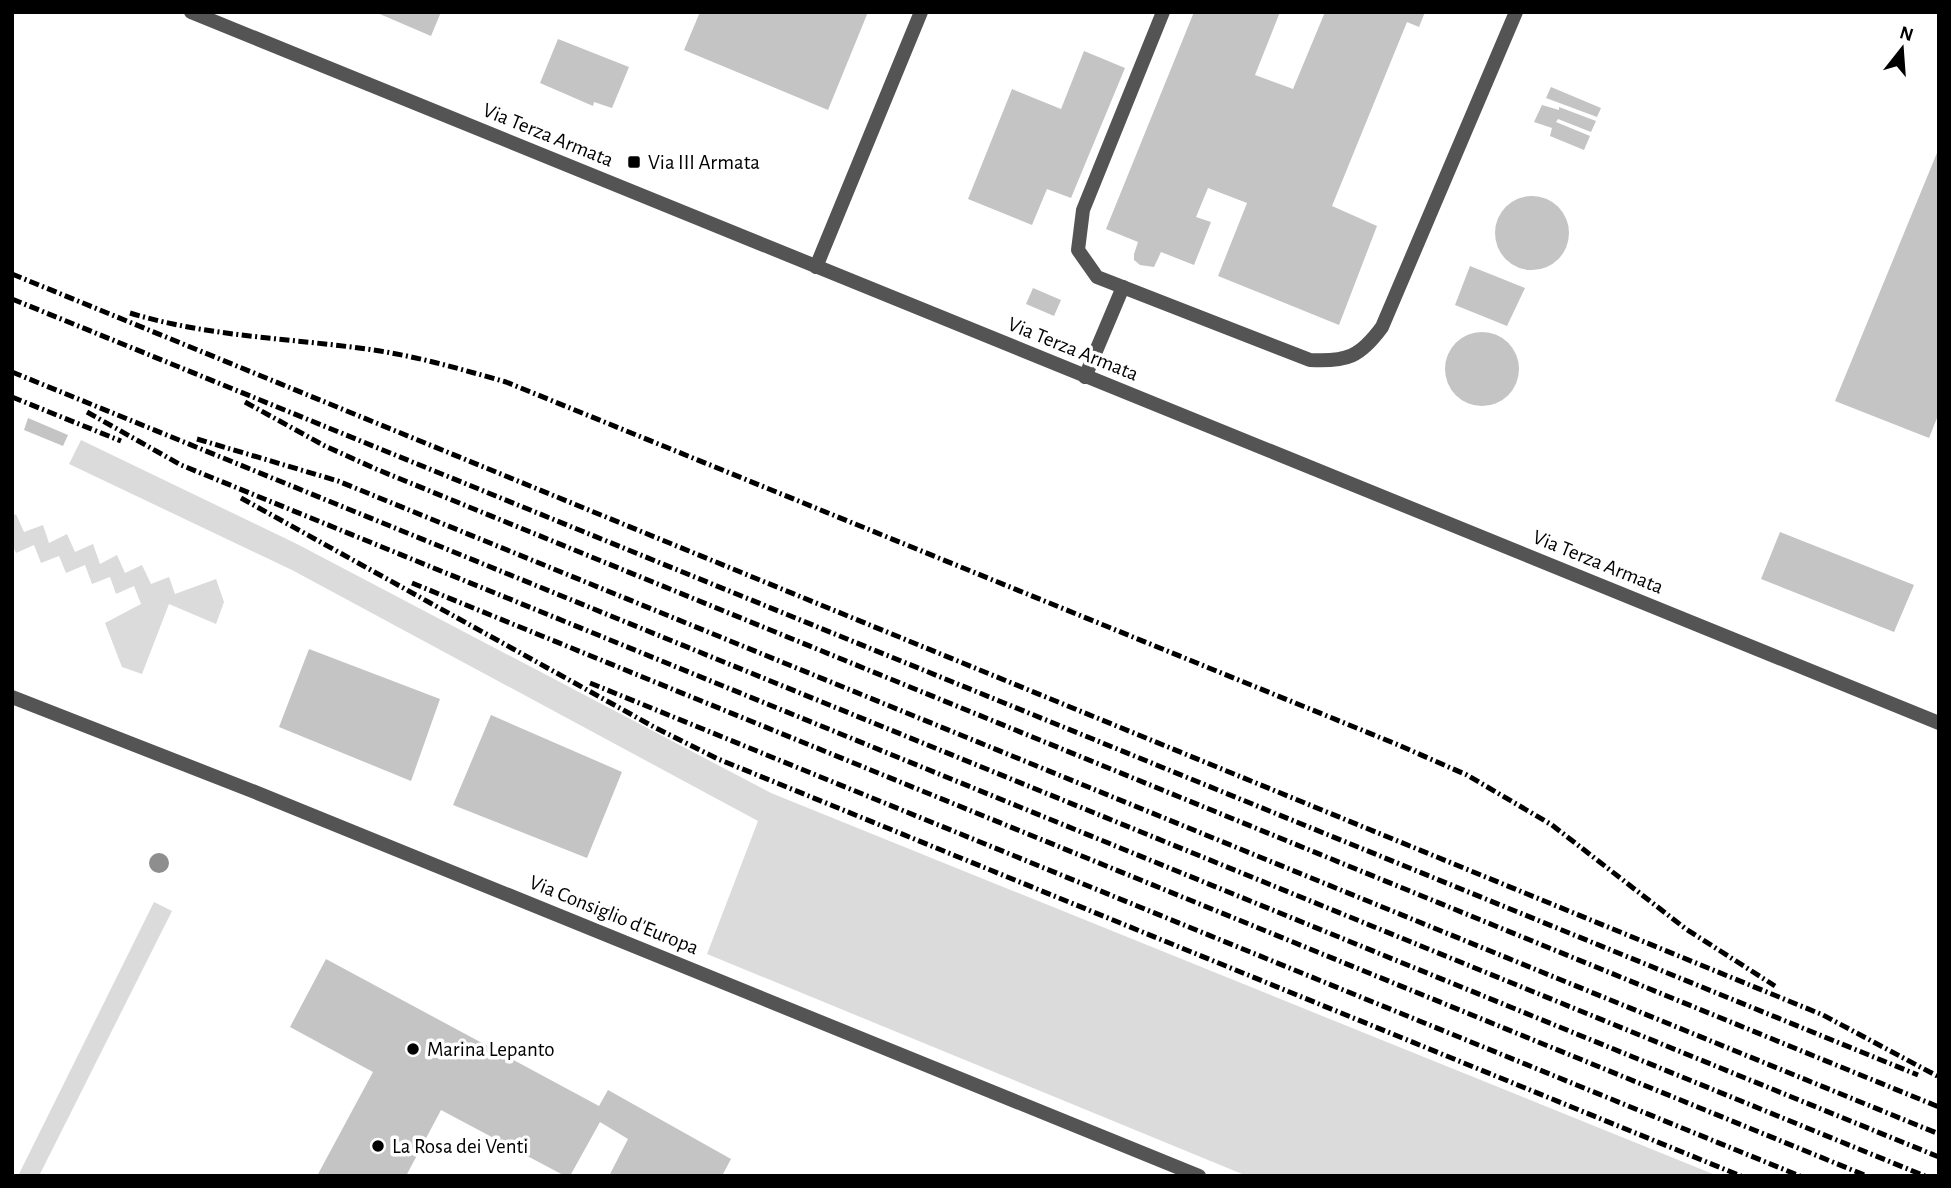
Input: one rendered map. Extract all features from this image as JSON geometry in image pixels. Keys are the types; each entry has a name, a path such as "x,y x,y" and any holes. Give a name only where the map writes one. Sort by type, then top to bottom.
{"street":[{"name":"Via Terza Armata","path":"191,12 1939,723"},
{"path":"816,267 921,12"},
{"path":"1163,12 1083,210 1078,250 1097,277 1310,360 1340,362 1367,348 1382,327 1516,12"},
{"path":"1085,377 1123,287"},
{"name":"Via Consiglio d'Europa","path":"12,697 255,792 1199,1176"}],"shaded area":[{"path":"81,440 297,544 771,793 1718,1176 1247,1176 707,954 758,821 292,570 69,464"},
{"path":"16,514 24,532 43,525 49,543 67,534 75,552 93,544 100,564 117,555 125,573 142,565 151,584 169,577 175,594 216,579 224,602 216,624 169,604 142,674 122,667 105,623 141,604 134,586 116,594 110,577 92,584 85,565 66,573 59,556 41,563 34,545 16,553 12,544 12,516"},
{"path":"154,902 172,911 39,1176 18,1176"}],"building":[{"path":"375,12 441,12 431,36"},
{"path":"700,12 868,12 828,110 684,50"},
{"path":"1194,12 1280,12 1255,75 1293,89 1325,12 1425,12 1419,27 1407,22 1332,206 1377,226 1339,325 1218,276 1247,203 1208,188 1196,217 1211,222 1194,265 1161,252 1154,267 1140,265 1134,260 1138,242 1106,229"},
{"path":"558,39 629,67 612,108 594,102 593,106 540,83"},
{"path":"1084,51 1125,68 1071,198 1047,189 1032,225 968,199 1012,89 1061,109"},
{"path":"1551,87 1601,108 1597,117 1546,98"},
{"path":"1542,105 1559,110 1559,107 1596,121 1591,132 1558,119 1556,122 1590,136 1584,150 1550,136 1552,128 1534,122"},
{"path":"1939,148 1939,413 1929,438 1835,401"},
{"path":"1532,196 1553,202 1563,212 1569,233 1563,254 1553,264 1532,270 1511,264 1501,254 1495,233 1501,212 1511,202"},
{"path":"1470,266 1525,288 1507,326 1455,305"},
{"path":"1033,288 1061,300 1054,316 1026,304"},
{"path":"1482,332 1503,338 1513,348 1519,369 1513,390 1503,400 1482,406 1461,400 1451,390 1445,369 1451,348 1461,338"},
{"path":"28,418 68,435 63,446 24,430"},
{"path":"1780,532 1914,585 1894,632 1761,579"},
{"path":"309,649 440,699 411,781 279,727"},
{"path":"491,715 622,772 587,858 453,805"},
{"name":"Marina Lepanto","path":"326,959 599,1106 608,1090 731,1159 722,1176 609,1176 628,1139 600,1122 570,1176 565,1176 441,1110 406,1176 317,1176 373,1072 290,1027"}],"railway":[{"path":"12,274 1823,1015 1939,1077"},
{"path":"12,299 1918,1075"},
{"path":"130,313 223,333 396,354 506,382 1396,744 1467,775 1552,825 1686,929 1775,986"},
{"path":"12,372 1939,1157"},
{"path":"12,397 121,441"},
{"path":"245,402 325,446 376,469 1939,1107"},
{"path":"87,412 181,465 1925,1176"},
{"path":"197,439 338,481 1939,1134"},
{"path":"241,498 654,727 718,759 1741,1176"},
{"path":"412,583 1867,1176"},
{"path":"590,683 1800,1176"}],"place":[{"name":"Via III Armata","path":"634,162"},
{"name":"Marina Lepanto","path":"413,1049"},
{"name":"La Rosa dei Venti","path":"378,1146"}]}
